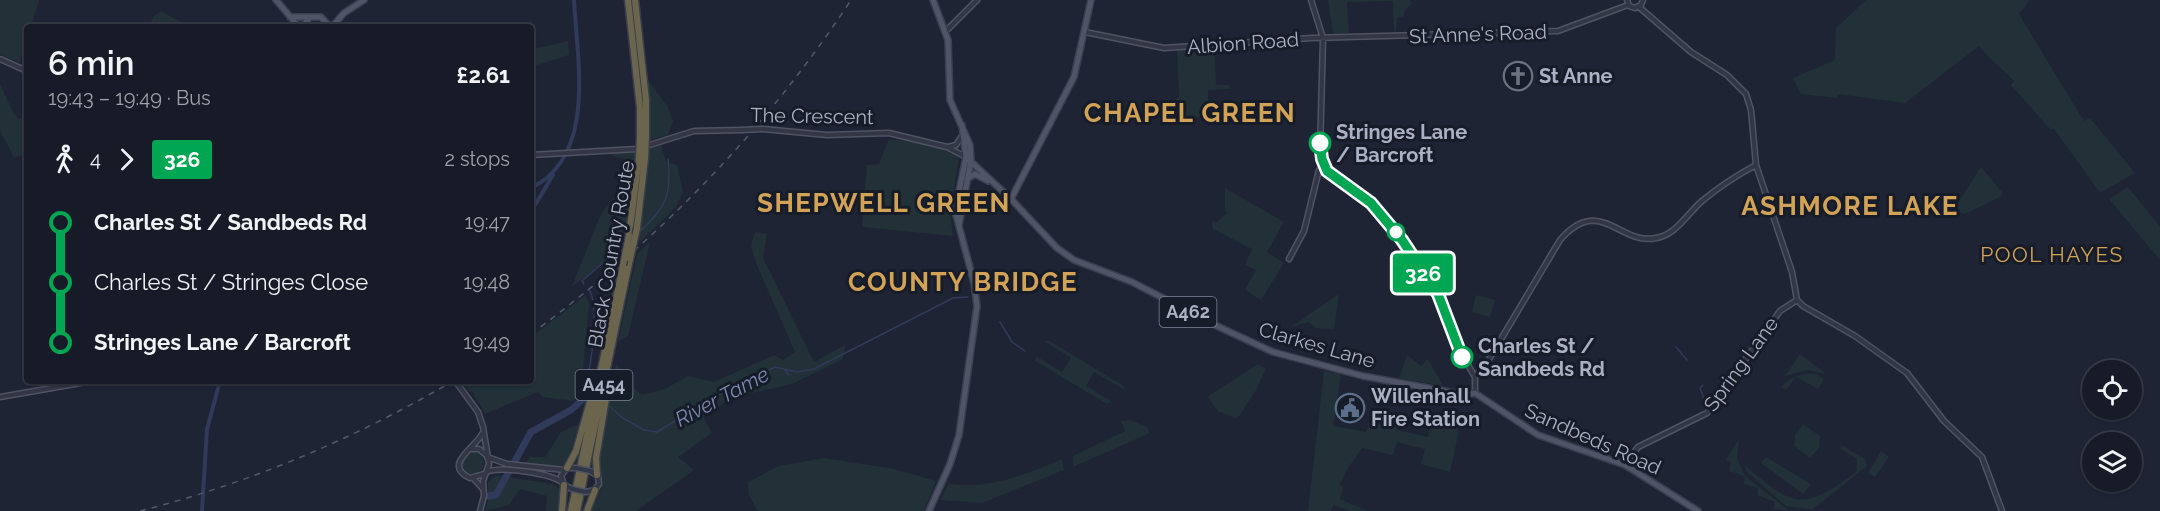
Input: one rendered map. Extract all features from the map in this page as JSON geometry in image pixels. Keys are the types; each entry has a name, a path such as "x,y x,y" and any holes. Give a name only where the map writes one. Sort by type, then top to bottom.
{"highway":[{"name":"Black Country Route","path":"628,0 643,137"},
{"name":"Black Country Route","path":"577,511 637,228 645,100 635,0"},
{"name":"Black Country Route","path":"571,511 606,351 642,158"},
{"path":"597,475 596,458 607,402 615,336"},
{"path":"566,469 576,451 606,351"},
{"path":"562,511 564,484"},
{"path":"587,511 595,490"}],"main road":[{"path":"276,0 298,24"},
{"path":"334,24 344,13 364,0"},
{"path":"933,0 946,31 948,91 953,109 969,139 959,226"},
{"path":"1011,199 1071,85 1091,0"},
{"path":"290,17 324,18 344,13"},
{"path":"304,24 309,18"},
{"path":"324,18 329,24"},
{"path":"929,511 944,478 959,435 977,306 974,283 955,204 968,158 962,125"},
{"name":"A462","path":"968,158 1011,199"},
{"path":"966,180 973,175 979,175 994,184"},
{"name":"Clarkes Lane","path":"1011,199 1058,248 1074,260 1132,282 1262,347 1313,364 1388,381 1466,395 1475,393"},
{"name":"Sandbeds Road","path":"1475,393 1538,435 1625,465 1698,511"}],"street":[{"path":"946,31 977,0"},
{"path":"1311,0 1323,38 1320,151 1324,168 1335,179 1371,203 1387,219 1438,294 1457,346 1475,377 1475,393"},
{"path":"1639,7 1642,0"},
{"path":"1627,2 1633,8 1639,7"},
{"name":"St Anne's Road","path":"1323,38 1558,31 1627,2"},
{"path":"1639,7 1691,52 1742,88 1749,102 1756,165 1792,272 1797,300 1803,306 1870,346 1907,373 1944,421 1982,457 2002,511"},
{"name":"Albion Road","path":"1085,32 1164,48 1323,38"},
{"path":"0,59 24,70"},
{"name":"The Crescent","path":"534,155 650,146 694,131 763,129 827,135 889,133 947,147 968,158"},
{"path":"947,147 958,143 963,132"},
{"path":"1475,377 1485,366 1560,240 1570,229 1589,221 1600,221 1611,223 1637,237 1662,237 1675,228 1704,200 1756,165"},
{"path":"1289,259 1304,231 1319,170 1324,168"},
{"name":"Spring Lane","path":"1625,465 1638,447 1707,413 1780,311 1797,300"},
{"path":"0,397 75,384"},
{"path":"457,384 478,412 489,464 485,473 480,511"},
{"path":"483,431 476,443 460,457 459,466 463,474 472,478 483,490"},
{"path":"466,450 476,448 507,464 576,468 590,471 597,475 599,484 595,490 586,492 572,489 551,476 504,470 472,478"},
{"path":"564,484 561,476 566,469"}],"shaded area":[{"path":"0,0 39,0 32,24 24,24 24,49 20,63 0,54"},
{"path":"1328,0 1410,0 1412,3 1405,10 1404,16 1397,18 1394,32 1393,1 1347,2 1349,33 1333,34"},
{"path":"1866,0 2030,0 2019,14 2084,121 2090,118 2135,173 2100,193 2054,129 2050,129 2011,85 2014,81 1979,46 1905,103 1838,94 1837,98 1801,94 1793,78 1835,60 1836,28"},
{"path":"161,11 185,24 150,24 153,17"},
{"path":"568,41 569,55 534,66 534,49"},
{"path":"1214,48 1216,85 1228,85 1230,89 1208,90 1208,117 1187,117 1174,111 1174,101 1179,97 1177,50"},
{"path":"647,79 668,107 673,121 668,135 649,140"},
{"path":"0,84 14,114 19,119 24,118 24,155 14,157 0,131"},
{"path":"889,139 936,146 959,158 950,212 953,236 862,227 867,165 879,164"},
{"path":"661,145 666,162 677,165 683,192 676,207 639,243 650,149"},
{"path":"636,152 632,211 625,241 600,265 572,286 601,214 625,185 624,158 614,157 611,153"},
{"path":"1981,167 2002,192 2002,196 1965,214 1953,210"},
{"path":"2128,187 2160,227 2160,260 2109,199"},
{"path":"1225,188 1284,222 1267,252 1284,263 1261,300 1245,290 1256,270 1245,265 1252,249 1213,229 1212,221 1217,222 1227,213"},
{"path":"755,232 767,234 763,258 814,362 845,345 843,359 792,384 734,397 703,416 712,433 678,457 694,470 636,511 591,511 602,487 598,465 616,363 630,385 642,395 665,389 688,376 714,382 774,355 783,360 795,352 756,263 751,246"},
{"path":"650,242 628,336 618,342 637,254"},
{"path":"1339,294 1334,329 1316,328 1309,322 1291,327"},
{"path":"586,295 589,304 581,389 574,401 543,397 538,392 485,414 472,391 469,392 463,384 534,384 534,335"},
{"path":"1476,295 1495,300 1490,317 1472,312"},
{"path":"1044,341 1050,341 1122,385 1127,391 1094,372 1086,386 1111,401 1107,404 1035,361 1036,356 1062,372 1071,358"},
{"path":"1800,354 1826,374 1808,370 1785,376"},
{"path":"1407,355 1421,366 1428,359 1443,386 1399,378"},
{"path":"1258,364 1266,369 1255,392 1237,419 1218,411 1207,397"},
{"path":"1324,371 1341,374 1333,426 1366,432 1370,422 1395,427 1398,413 1400,414 1397,430 1428,437 1431,424 1454,424 1459,431 1450,472 1421,464 1425,449 1397,442 1393,455 1362,448 1346,471 1340,485 1343,487 1340,499 1368,511 1350,511 1333,505 1331,511 1308,511"},
{"path":"1816,374 1824,379 1818,389 1796,377"},
{"path":"1796,377 1786,390 1781,387"},
{"path":"1130,420 1147,427 1150,433 1073,467 1073,456 1125,431 1121,421"},
{"path":"579,424 567,464 561,467 526,463 530,457 545,457 561,432"},
{"path":"1803,424 1820,436 1819,448 1810,458 1794,446 1795,435"},
{"path":"1739,438 1737,458 1745,476 1729,471 1731,462 1726,460"},
{"path":"1842,445 1865,459 1867,466 1813,509 1786,506 1746,471 1745,465 1775,490 1788,496 1799,499 1811,498 1838,485 1856,472 1857,459 1839,448"},
{"path":"1881,451 1889,457 1875,477 1868,473"},
{"path":"473,452 481,455 484,463 481,471 473,474 465,471 462,463 465,455"},
{"path":"1766,457 1811,484 1803,494 1761,463"},
{"path":"824,458 894,469 936,481 924,511 758,511 749,495 748,482 779,466"},
{"path":"1062,459 1064,470 982,503 940,500 949,484 994,483"},
{"path":"496,475 553,484 559,488 559,511 546,511 547,496 520,489 509,505 485,511 489,498 497,496 495,493 488,494 488,482"},
{"path":"1745,476 1789,511 1773,509 1775,502 1757,495 1758,488 1743,484"}],"waterway":[{"path":"534,186 552,173 566,154 574,130 579,77 574,0"},
{"path":"639,232 655,216 665,200 669,182 668,159"},
{"path":"535,205 553,175"},
{"path":"584,284 582,281 624,244"},
{"path":"586,402 580,402 587,379 594,328 594,312 589,290"},
{"name":"River Tame","path":"610,407 623,418 644,430 657,432 716,396 775,367 797,372 814,369 953,298 968,297"},
{"name":"River Tame","path":"1000,322 1012,342 1025,351"},
{"path":"1676,347 1687,360"},
{"name":"River Tame","path":"784,369 789,375"},
{"path":"202,511 207,429 219,384"},
{"path":"1703,385 1700,388 1705,401"},
{"name":"River Tame","path":"488,496 496,495 531,432 571,410 580,402"}],"railway":[{"path":"534,332 623,260 666,222 706,181 782,95 851,0"},
{"path":"140,511 222,487 301,457 379,421 448,384"}],"bus line":[{"name":"326","path":"1320,143 1324,168 1335,179 1371,203 1387,219 1438,294 1462,357"}],"place":[{"name":"St Anne","path":"1518,76"},
{"name":"Stringes Lane / Barcroft","path":"1320,143"},
{"name":"Charles St / Sandbeds Rd","path":"1462,357"},
{"name":"Willenhall Fire Station","path":"1350,408"}],"district":[{"name":"CHAPEL GREEN","path":"1190,113"},
{"name":"SHEPWELL GREEN","path":"884,203"},
{"name":"ASHMORE LAKE","path":"1850,206"},
{"name":"POOL HAYES","path":"2052,255"},
{"name":"COUNTY BRIDGE","path":"963,282"}]}
